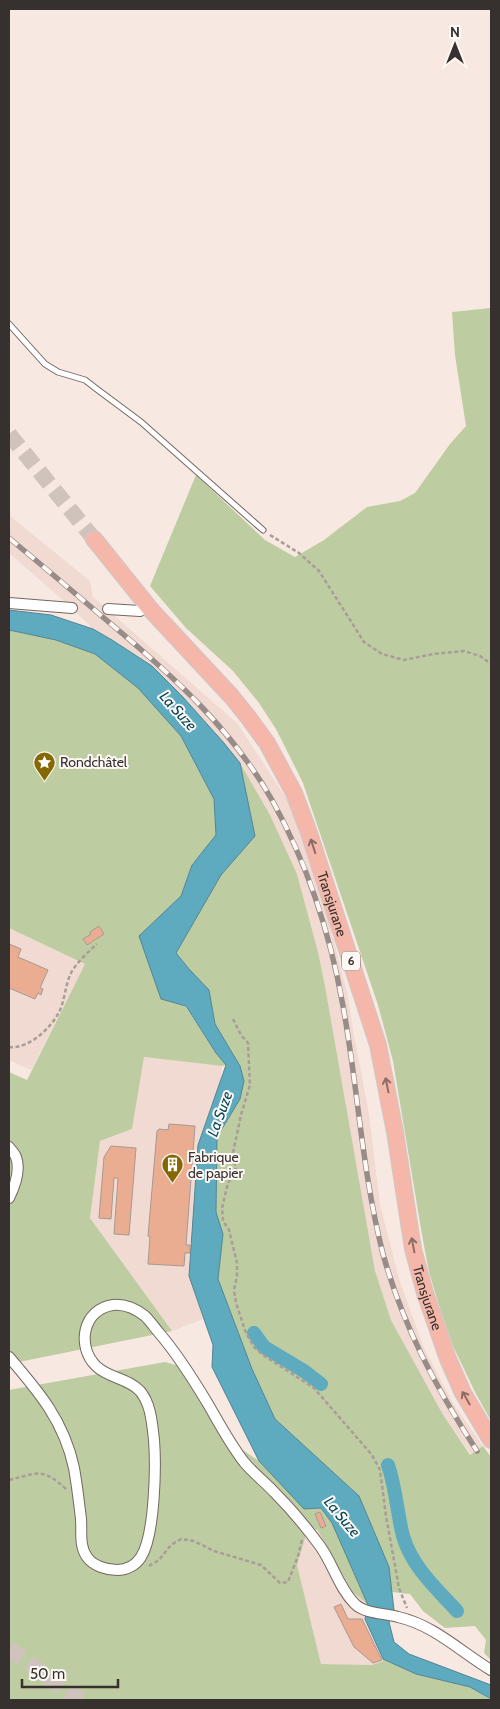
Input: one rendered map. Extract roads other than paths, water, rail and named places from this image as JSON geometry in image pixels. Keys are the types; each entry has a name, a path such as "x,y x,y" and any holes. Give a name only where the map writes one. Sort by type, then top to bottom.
{"main road":[{"name":"Transjurane","path":"94,539 152,610 248,717 267,744 294,793 315,851 378,1045 395,1132 413,1250 425,1293 442,1344 463,1393 491,1440"}],"street":[{"path":"9,603 72,608"},
{"path":"108,609 140,611"},
{"path":"9,1147 16,1157 17,1172 15,1187 9,1198"},
{"path":"9,1357 38,1391 56,1420 69,1450 79,1500 82,1524 81,1545 88,1559 100,1567 116,1570 128,1569 140,1559 146,1545 154,1487 155,1455 152,1420 148,1405 140,1392 130,1383 96,1367 88,1355 84,1343 85,1328 90,1318 100,1309 115,1305 131,1307 145,1316 172,1349 190,1374 222,1430 245,1463 278,1495 305,1526 323,1550 343,1587 356,1605 364,1610 412,1621 435,1632 491,1670"}],"lane":[{"path":"9,324 45,364 58,372 85,380 140,422 263,530"}],"water":[{"name":"La Suze","path":"9,610 51,615 93,629 152,666 182,696 240,763 255,836 221,875 176,953 209,990 215,1024 240,1066 244,1081 240,1099 217,1137 216,1212 223,1234 218,1279 252,1369 275,1419 359,1496 389,1567 394,1610 389,1622 394,1642 409,1654 491,1685 491,1699 470,1687 416,1674 383,1659 365,1619 368,1605 332,1523 321,1508 304,1509 259,1461 212,1367 213,1345 189,1276 198,1145 226,1065 216,1053 186,1006 161,999 139,936 181,896 192,865 216,835 214,799 181,736 138,688 95,654 56,640 9,630"}],"waterway":[{"path":"254,1333 264,1347 304,1371 321,1384"},
{"path":"388,1465 403,1536 412,1558 457,1611"}],"tunnel":[{"path":"9,434 94,539"},
{"path":"9,1649 81,1700"}],"railway":[{"path":"9,538 157,663 199,704 238,749 256,774 285,825 307,874 316,900 338,979 370,1192 383,1254 391,1281 422,1356 448,1404 477,1451"}],"place":[{"name":"Rondchâtel","path":"44,781"},
{"name":"Fabrique de papier","path":"172,1184"}]}
